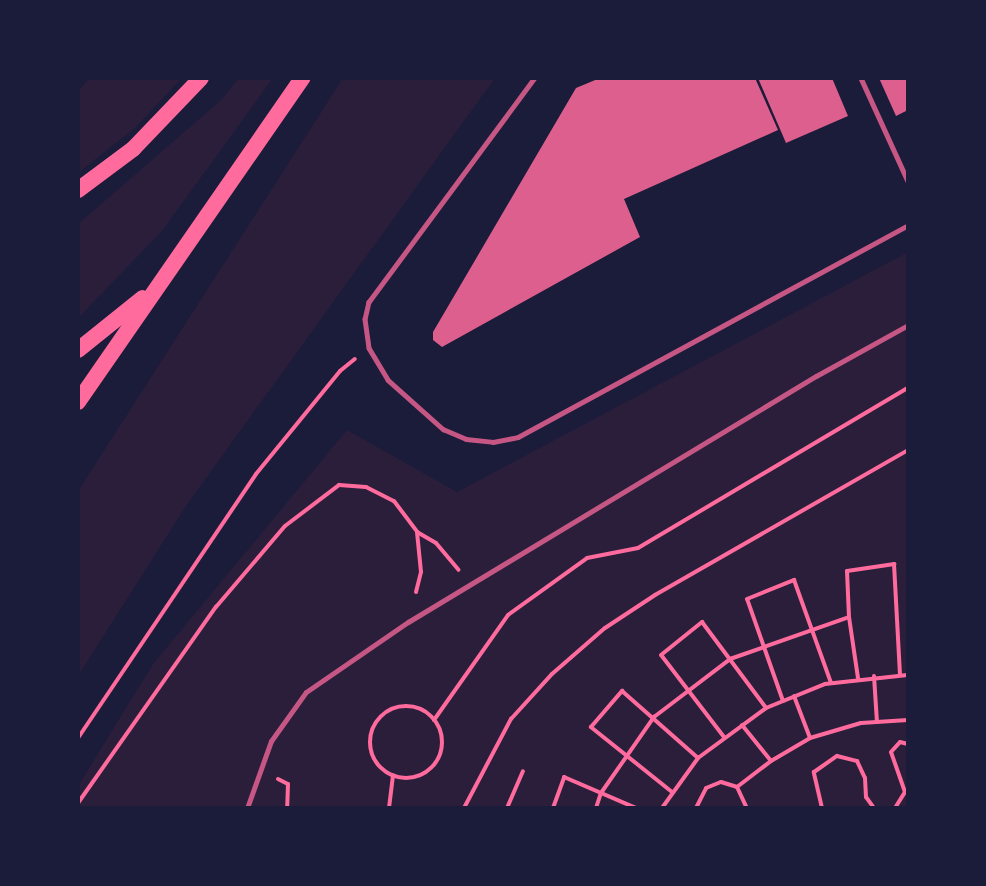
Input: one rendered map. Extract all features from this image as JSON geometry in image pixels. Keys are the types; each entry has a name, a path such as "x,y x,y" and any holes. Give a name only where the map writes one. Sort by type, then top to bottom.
{"highway":[{"path":"78,190 133,148 201,78"},
{"path":"78,402 302,78"},
{"path":"78,350 155,288"}],"street":[{"path":"247,808 271,741 306,692 408,622 816,376 908,325"}],"lane":[{"path":"535,78 369,302 365,319 369,348 388,380 443,429 466,439 493,442 518,437 908,225"},
{"path":"861,78 908,181"}],"path":[{"path":"78,738 256,474 340,371 369,348"},
{"path":"434,720 508,615 587,558 638,548 908,387"},
{"path":"464,808 511,719 552,674 605,628 655,595 908,450"},
{"path":"78,804 216,607 285,526 339,485 366,487 393,501 417,532 435,543 471,584"},
{"path":"408,622 421,572 417,532"},
{"path":"858,678 849,617 847,571 894,564 900,675"},
{"path":"783,701 747,599 794,580 831,683"},
{"path":"596,808 601,793 654,717 730,659 812,628 849,617"},
{"path":"724,737 661,655 702,622 766,708"},
{"path":"662,808 698,758 766,708 831,683 874,676 908,675"},
{"path":"874,676 877,722"},
{"path":"672,792 591,727 622,691 698,758"},
{"path":"794,696 810,738"},
{"path":"408,706 425,712 434,720 441,742 435,763 416,776 393,776 375,762 371,750 373,727 380,717 390,710 408,706"},
{"path":"696,808 700,794 712,784 737,787 771,761 810,738 861,723 908,720"},
{"path":"742,724 771,761"},
{"path":"896,808 905,792 891,752 900,742 908,744"},
{"path":"822,808 814,772 837,756 857,761 865,778 866,796 874,808"},
{"path":"260,770 288,784 287,808"},
{"path":"507,808 523,771"},
{"path":"389,808 393,776"},
{"path":"553,808 564,777 636,808"},
{"path":"737,787 747,808"}],"shaded area":[{"path":"89,78 182,78 135,128 78,173 78,92"},
{"path":"239,78 273,78 162,231 78,318 78,224 220,101"},
{"path":"343,78 495,78 186,506 78,676 78,491"},
{"path":"908,252 908,808 78,808 78,786 153,664 347,430 457,492"}],"building":[{"path":"600,78 755,78 778,130 624,199 640,237 442,347 433,340 433,332 576,88"},
{"path":"758,78 832,78 848,116 786,143"},
{"path":"879,78 908,78 908,110 896,116"}]}
